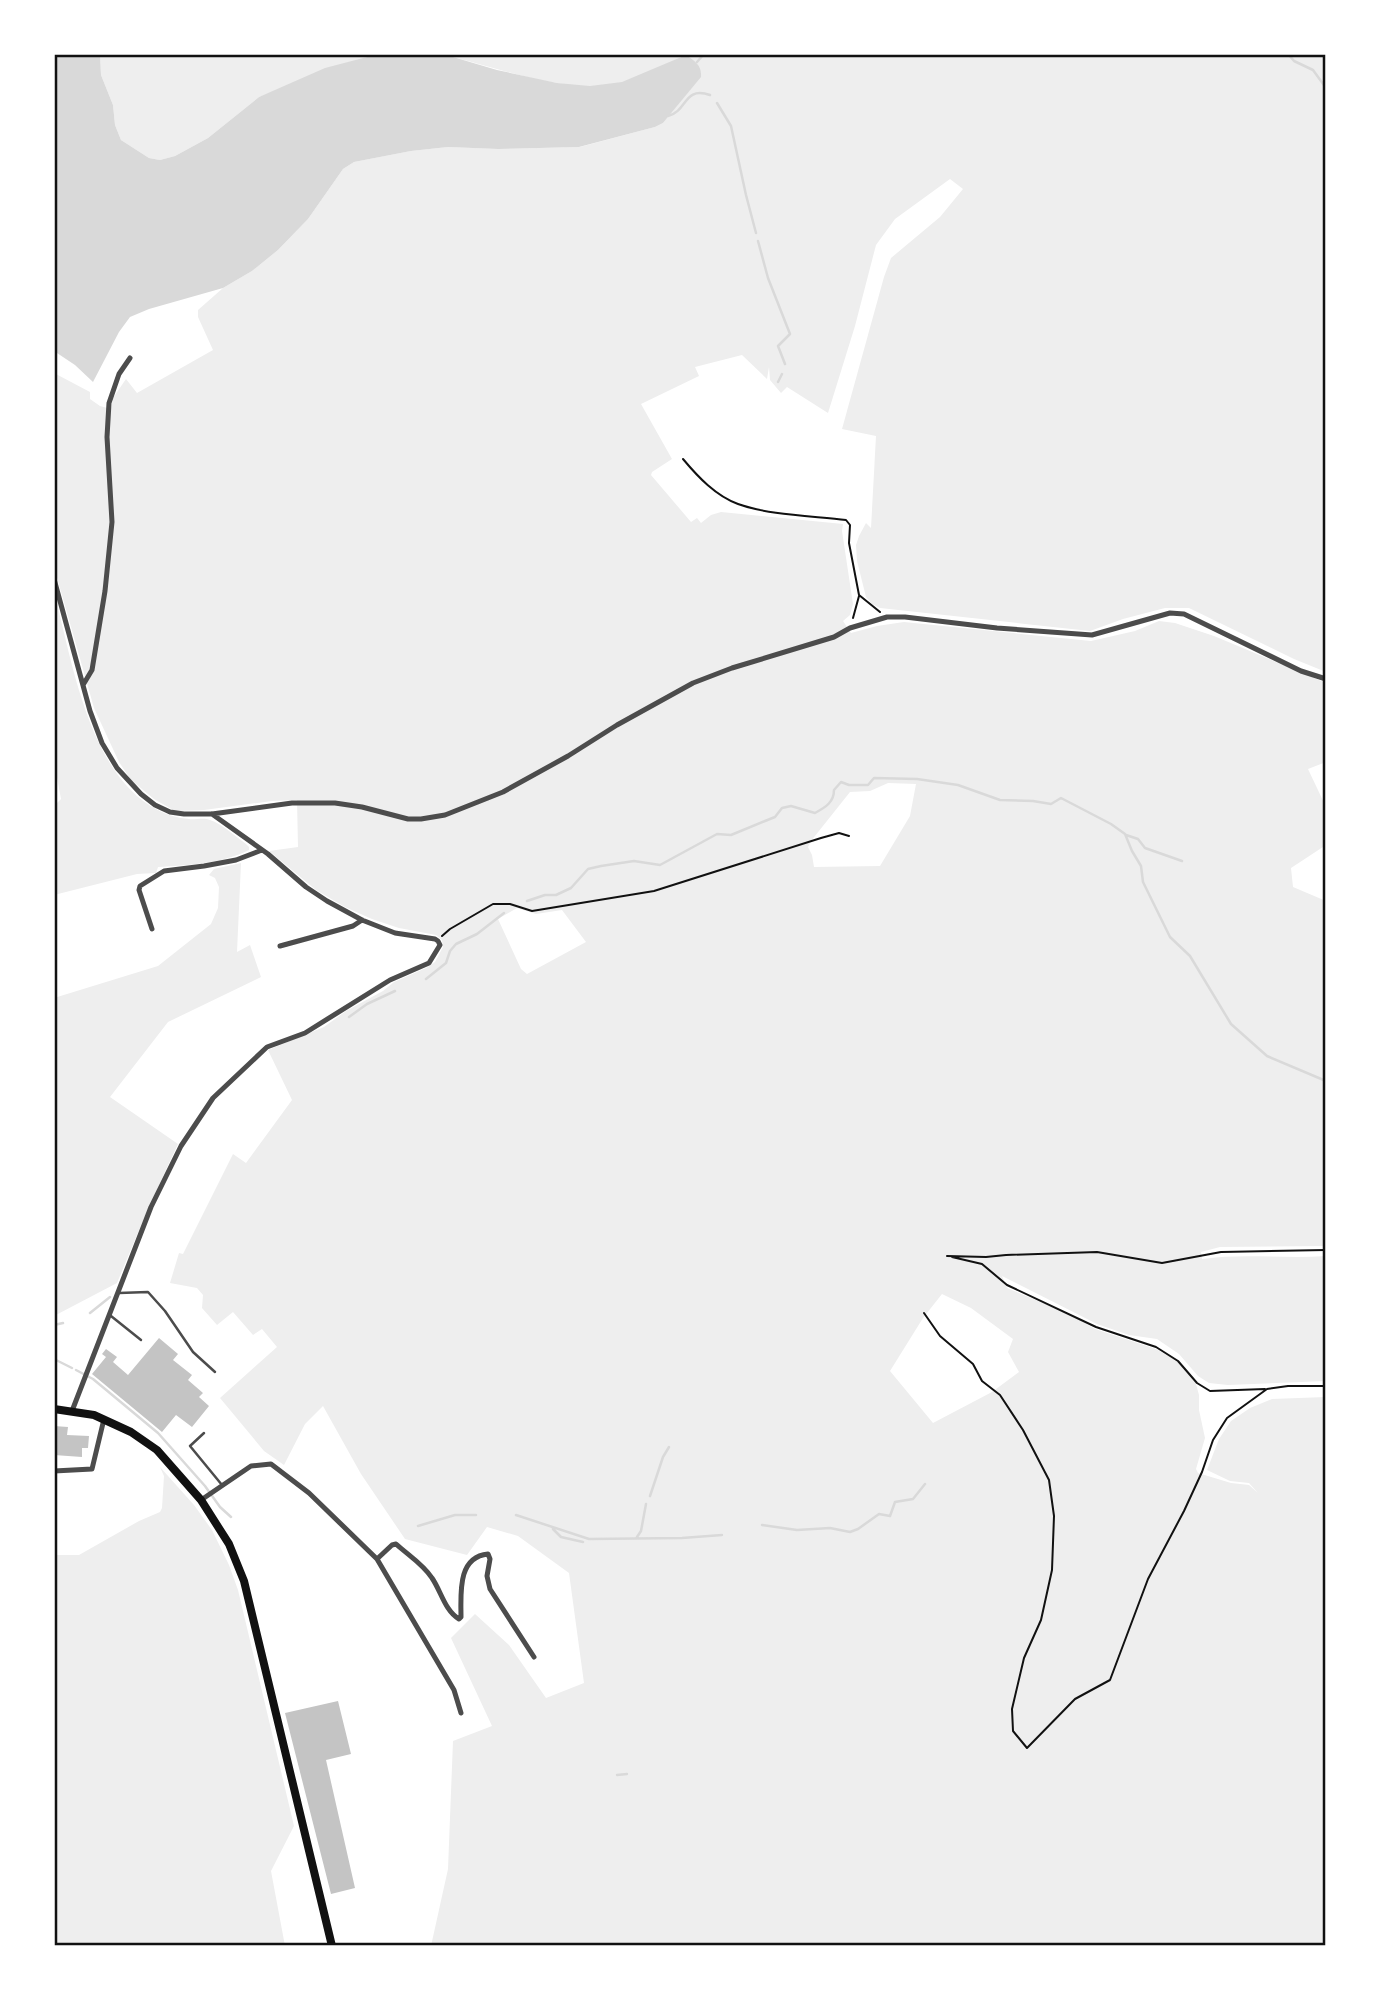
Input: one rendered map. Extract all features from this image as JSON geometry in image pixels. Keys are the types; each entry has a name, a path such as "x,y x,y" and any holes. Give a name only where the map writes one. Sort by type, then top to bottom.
{"main road":[{"path":"54,1409 94,1415 131,1432 157,1450 204,1498 229,1544 244,1581 332,1946"}],"street":[{"path":"83,684 92,670 105,591 110,536 108,403 130,358"},
{"path":"54,579 90,711 102,743 128,781 148,799 170,812 212,814 292,803 335,803 408,818 444,815 503,792 693,683 887,617 1092,635 1170,613 1184,614 1301,671 1326,679"},
{"path":"72,1411 157,1195 181,1146 213,1098 267,1047 305,1033 390,980 429,963 438,950 438,941 395,933 362,920 306,887 262,850 212,814"},
{"path":"152,929 140,886 164,871 236,860 262,850"},
{"path":"280,947 353,926 362,920"},
{"path":"54,1471 92,1469 104,1419"},
{"path":"204,1498 251,1466 271,1464 309,1493 377,1559 454,1690 461,1713"},
{"path":"377,1559 396,1544 424,1567 450,1612 459,1619 464,1572 480,1555 488,1554 490,1559 487,1576 490,1589 534,1657"}],"lane":[{"path":"118,1293 148,1292 165,1311 193,1352 215,1372"},
{"path":"110,1314 141,1340"},
{"path":"204,1433 190,1446 222,1485"}],"path":[{"path":"683,459 699,478 736,503 759,509 846,520 850,525 849,543 859,595 850,628"},
{"path":"859,595 887,617"},
{"path":"438,941 450,929 493,904 510,904 532,911 654,891 821,838 839,833 849,836"},
{"path":"1326,1250 1221,1252 1162,1263 1097,1252 986,1257 947,1255 982,1264 1007,1284 1097,1326 1156,1347 1178,1361 1197,1383 1210,1391 1326,1386"},
{"path":"982,1264 986,1257"},
{"path":"924,1313 940,1336 973,1364 982,1381 1000,1395 1023,1430 1049,1480 1054,1516 1052,1570 1041,1620 1024,1658 1012,1709 1013,1731 1027,1748 1075,1699 1110,1680 1148,1579 1184,1511 1213,1440 1227,1418 1267,1389"}],"shaded area":[{"path":"54,54 100,54 101,75 113,105 115,125 121,140 149,158 160,160 175,156 208,138 259,97 325,68 367,57 423,54 453,57 557,83 590,86 622,82 686,55 699,66 701,77 663,123 579,147 448,147 354,162 343,169 308,219 278,250 252,271 223,288 130,317 119,332 93,382 75,365 54,351"},
{"path":"100,54 393,54 367,57 259,97 208,138 175,156 160,160 149,158 121,140 115,125 113,105 101,75"},
{"path":"423,54 1326,54 1326,672 1189,608 1165,608 1090,631 880,608 866,597 856,545 866,523 871,528 876,436 842,429 891,258 940,217 963,189 950,179 895,219 876,245 828,413 787,387 781,393 770,380 769,367 767,379 742,355 695,367 699,376 641,404 672,459 651,475 691,522 697,518 701,523 711,515 721,512 843,524 853,604 850,615 843,621 851,633 904,622 1091,641 1135,631 1159,621 1175,623 1214,636 1326,683 1326,762 1308,769 1326,807 1326,845 1291,868 1293,887 1326,901 1326,1246 1220,1247 1201,1252 1202,1259 1233,1256 1326,1256 1326,1381 1228,1385 1209,1383 1198,1376 1179,1354 1157,1339 1129,1335 1097,1324 1002,1276 1007,1288 1069,1314 1095,1329 1156,1349 1177,1361 1196,1384 1199,1395 1205,1438 1196,1469 1198,1473 1231,1483 1249,1485 1258,1493 1249,1483 1230,1481 1207,1470 1219,1439 1231,1421 1250,1408 1272,1399 1326,1397 1326,1946 431,1946 448,1869 453,1741 492,1726 451,1638 475,1614 509,1645 546,1698 584,1683 569,1573 518,1536 487,1527 467,1555 405,1539 361,1474 323,1406 305,1424 284,1465 264,1451 220,1398 277,1347 262,1329 253,1335 233,1312 217,1325 202,1308 203,1295 197,1288 170,1283 179,1253 183,1254 233,1154 246,1163 292,1100 268,1050 324,1027 394,982 426,968 435,962 443,947 442,940 436,935 399,928 345,907 316,890 269,851 298,847 297,800 175,811 154,799 131,780 119,762 94,708 54,567 54,373 90,392 90,399 100,406 111,409 113,398 126,379 137,393 213,350 198,317 198,310 223,288 252,271 278,250 308,219 343,169 354,162 448,147 580,147 663,123 700,77 697,64 686,55 621,83 580,86 538,80 456,58","holes":["888,783 916,784 910,816 880,866 814,867 808,847 850,792 870,791","517,908 536,914 562,910 586,942 527,974 521,969 498,919","942,1294 971,1308 1013,1339 1008,1352 1019,1372 992,1392 933,1423 890,1371 923,1318"]},
{"path":"54,592 87,714 115,771 134,794 158,810 177,817 215,822 246,844 249,850 216,861 158,867 156,873 137,874 54,895 54,806 61,799 54,761"},
{"path":"241,863 237,952 250,945 261,977 168,1022 110,1097 178,1144 117,1283 54,1316 54,998 158,966 211,924 218,908 219,887 215,878 209,875 214,869"},
{"path":"160,1467 212,1530 238,1590 294,1826 271,1871 285,1946 54,1946 54,1555 79,1555 160,1512 164,1476"}],"building":[{"path":"159,1338 178,1354 173,1360 192,1375 188,1380 203,1393 199,1397 209,1406 192,1427 176,1415 162,1432 92,1374 106,1357 102,1354 106,1349 117,1357 113,1362 128,1375"},
{"path":"54,1426 68,1427 67,1435 89,1436 88,1448 82,1448 82,1457 54,1455"},
{"path":"338,1701 351,1754 326,1760 355,1888 331,1894 285,1713"}],"waterway":[{"path":"697,62 704,54"},
{"path":"1288,54 1294,61 1313,70 1326,88"},
{"path":"668,116 679,109 690,96 701,93 710,95"},
{"path":"717,103 731,126 756,233"},
{"path":"758,241 768,278 790,334 778,346 785,364"},
{"path":"778,382 782,374"},
{"path":"527,901 545,895 556,895 571,888 588,869 634,861 660,865 717,834 731,835 775,817 782,808 791,806 815,813 829,804 834,790 841,782 868,785 874,778 917,779 958,785 1000,800 1051,804 1061,798 1125,834 1141,866 1143,882 1170,937 1190,956 1231,1024 1267,1056 1326,1081"},
{"path":"1126,835 1138,839 1145,848 1182,861"},
{"path":"426,979 446,963 456,944 477,934 504,913"},
{"path":"349,1017 367,1004 395,991"},
{"path":"90,1313 110,1297"},
{"path":"54,1325 63,1323"},
{"path":"54,1359 72,1368"},
{"path":"76,1370 93,1379 158,1433 231,1517"},
{"path":"650,1496 669,1447"},
{"path":"762,1525 797,1530 830,1528 850,1532 879,1514 890,1516 895,1502 913,1499 925,1484"},
{"path":"637,1537 641,1531 646,1504"},
{"path":"418,1526 455,1515 476,1515"},
{"path":"516,1515 589,1539 722,1535"},
{"path":"553,1529 561,1537 583,1542"},
{"path":"617,1775 627,1774"}]}
